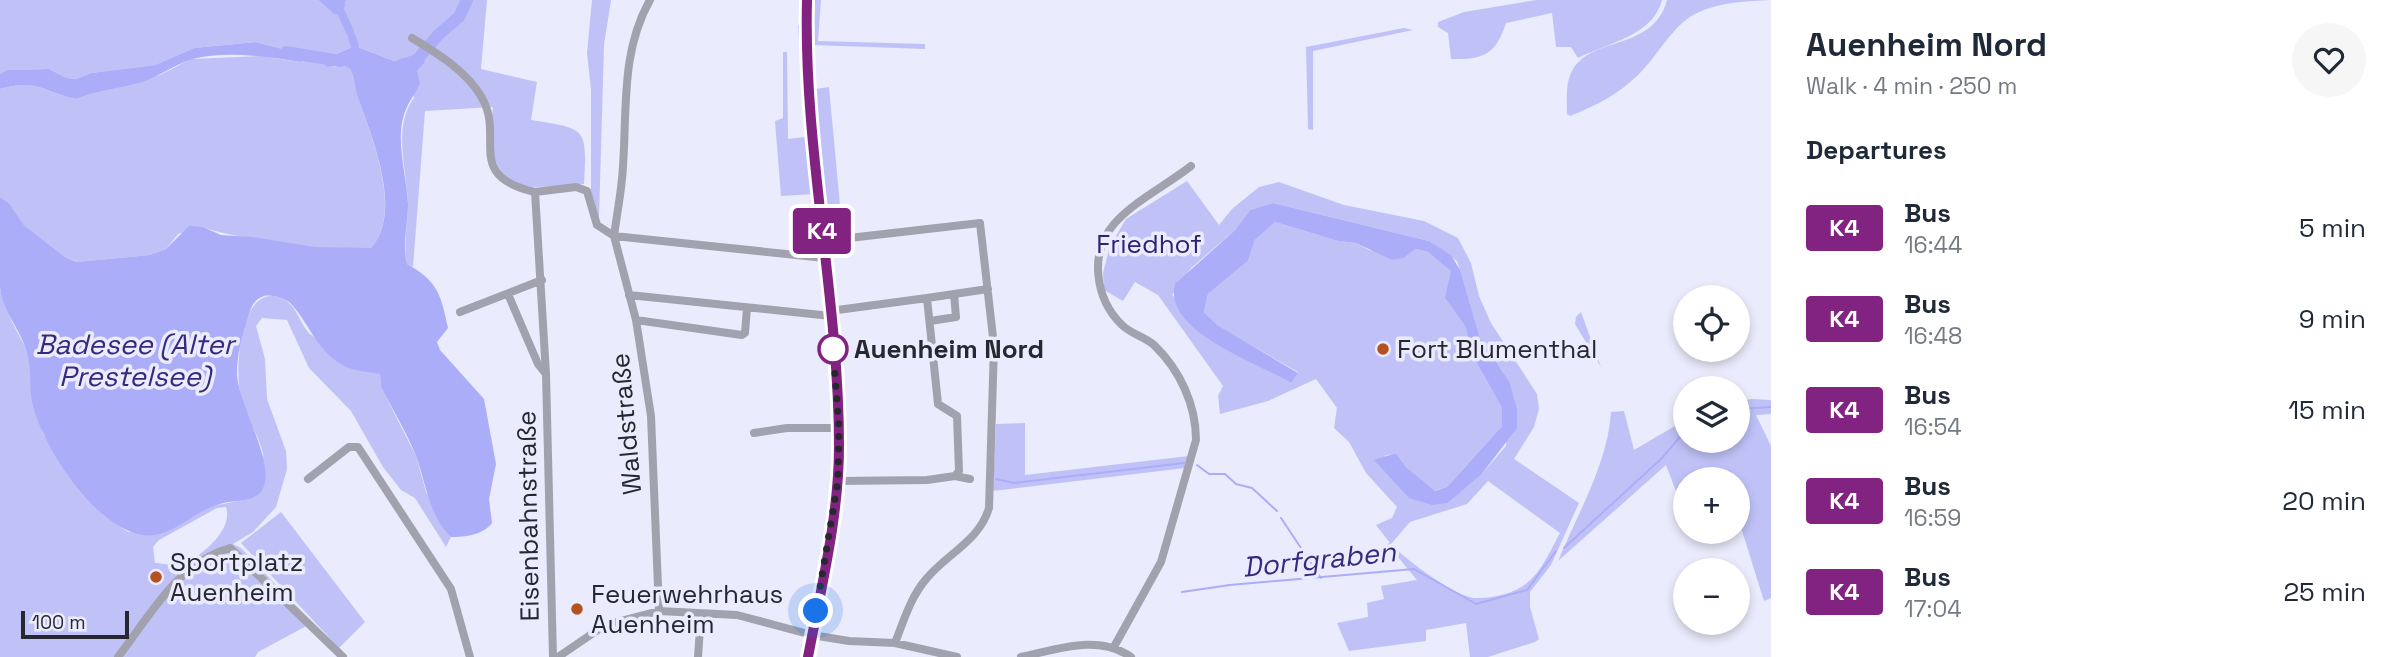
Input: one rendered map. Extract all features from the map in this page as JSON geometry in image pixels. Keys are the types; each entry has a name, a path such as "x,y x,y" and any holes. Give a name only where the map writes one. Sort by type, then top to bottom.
{"street":[{"name":"Waldstraße","path":"650,0 634,33 628,61 623,169 614,236 636,320 652,426 659,611"},
{"path":"807,0 807,83 839,428 838,481 808,657"},
{"path":"412,38 428,47 471,82 483,99 489,115 489,150 499,175 513,186 535,192"},
{"path":"1115,645 1161,562 1196,440 1196,420 1188,396 1153,344 1119,323 1105,306 1099,289 1099,262 1105,241 1115,223 1191,166"},
{"name":"Waldstraße","path":"535,192 576,187 587,191 597,225 614,236"},
{"name":"Eisenbahnstraße","path":"535,192 542,280 555,657"},
{"path":"823,241 980,223 994,378 989,508 986,519 967,543 928,576 916,593 895,643"},
{"path":"614,236 825,258"},
{"path":"460,312 542,280"},
{"path":"629,295 747,308 830,313 988,289"},
{"name":"Eisenbahnstraße","path":"508,294 538,364 546,374"},
{"path":"930,321 956,317 954,294"},
{"path":"927,298 939,404 957,416 959,471 955,477"},
{"path":"636,320 742,335 745,333 747,308"},
{"path":"754,433 788,428 839,428"},
{"path":"308,479 348,447 358,447 451,589 470,657"},
{"path":"838,481 955,477 970,479"},
{"path":"118,657 189,568 205,556 230,548 343,657"},
{"path":"555,657 605,625 659,611 737,615 812,635 849,641 895,643 957,657"},
{"path":"698,657 701,614"},
{"path":"1021,657 1100,643 1115,645 1131,657"},
{"path":"914,657 915,647"}],"green space":[{"path":"0,0 318,0 335,15 344,10 346,0 487,0 481,69 537,82 531,120 563,126 580,134 585,151 584,184 539,187 512,182 504,175 494,154 493,107 425,111 413,267 407,264 408,204 402,135 407,109 414,98 408,59 394,61 355,46 325,59 334,67 343,65 350,69 376,151 385,214 380,232 371,248 337,249 286,244 236,236 203,227 178,234 166,249 150,255 78,262 65,257 24,225 9,203 0,197 0,89 32,85 76,99 96,90 160,75 191,59 260,56 300,62 301,54 256,42 194,48 155,65 91,73 76,79 67,78 49,69 7,70 0,74"},
{"path":"592,0 611,0 604,45 599,218 591,192 591,90 587,53"},
{"path":"815,0 821,0 818,41 925,44 925,49 813,45"},
{"path":"1536,0 1662,0 1657,12 1639,30 1578,58 1571,47 1556,47 1552,13 1506,23 1498,42 1487,53 1472,58 1451,59 1448,33 1438,27 1438,22 1464,12"},
{"path":"1667,0 1771,0 1724,4 1688,18 1631,82 1588,108 1570,116 1567,114 1568,81 1581,60 1593,52 1636,36 1649,28 1660,17"},
{"path":"798,25 802,26 816,194 781,196 775,121 783,118 783,52 787,52 788,139 805,137"},
{"path":"1404,28 1413,30 1313,51 1313,130 1308,129 1306,47"},
{"path":"829,87 840,205 827,205 815,89"},
{"name":"Friedhof","path":"1187,181 1219,225 1232,209 1259,187 1279,182 1344,205 1424,221 1458,238 1471,263 1479,296 1491,323 1537,394 1539,409 1534,427 1514,459 1579,503 1551,565 1530,592 1530,607 1539,639 1488,657 1470,657 1466,623 1426,630 1426,641 1349,651 1337,623 1368,617 1367,603 1384,599 1381,586 1417,580 1387,544 1390,543 1376,525 1392,518 1397,507 1366,473 1349,442 1334,428 1337,408 1316,379 1268,401 1220,414 1218,396 1223,386 1158,295 1135,282 1123,301 1104,290 1103,273 1110,246 1126,219","holes":["1273,203 1429,241 1457,261 1480,338 1509,381 1506,446 1481,475 1448,503 1384,456 1396,453 1406,467 1434,491 1447,487 1502,426 1502,408 1474,358 1465,326 1446,299 1452,271 1428,252 1416,249 1404,258 1275,222 1255,240 1248,261 1208,294 1204,312 1216,325 1298,372 1291,383 1172,295 1191,268 1235,230 1250,210","1488,481 1560,533 1542,566 1527,583 1503,595 1476,598 1444,585 1391,544 1410,522 1467,504"]},
{"path":"0,290 25,347 32,371 32,401 43,434 75,484 106,517 128,532 163,533 212,506 249,499 261,470 263,453 240,393 240,348 249,314 257,303 267,296 287,301 310,334 335,351 380,374 381,387 416,456 426,492 451,537 446,547 415,498 401,490 383,467 351,411 309,368 287,320 262,318 256,326 265,359 267,399 286,451 287,469 276,507 253,532 233,544 241,548 312,623 258,652 255,657 0,657","holes":["226,507 227,516 220,533 198,555 180,565 155,563 153,547 159,540 217,508"]},
{"path":"1581,312 1601,367 1575,324 1576,317"},
{"path":"1750,399 1771,400 1771,414 1756,415 1771,446 1771,598 1764,601 1746,544 1750,544 1750,467 1673,467 1673,483 1666,465 1558,561 1598,469 1609,431 1611,412 1624,411 1634,450 1673,427 1673,453 1750,453"},
{"path":"1025,423 1025,475 1189,456 1185,468 993,491 996,424"},
{"path":"281,512 365,622 339,648 241,543"}],"water":[{"path":"318,0 346,0 344,11 335,15"},
{"path":"256,42 301,54 301,62 247,55 206,56 186,61 146,81 76,99 32,85 0,89 0,74 7,70 49,69 67,78 76,79 91,73 155,65 194,48"},
{"name":"Badesee (Alter Prestelsee)","path":"355,46 394,61 417,54 425,62 417,71 420,83 407,107 401,130 408,204 405,241 407,264 432,283 440,298 448,328 437,342 440,350 484,399 496,464 489,499 492,523 479,533 451,537 433,509 412,447 381,387 380,374 352,369 335,360 321,346 291,303 264,296 255,302 251,309 237,366 243,401 262,452 265,468 265,482 260,493 241,501 212,507 163,533 142,535 121,527 100,512 81,492 63,468 38,421 32,402 26,350 1,295 0,197 9,203 24,225 65,257 77,262 150,255 166,249 189,226 203,227 221,235 315,247 371,248 380,232 385,214 382,173 350,69 343,65 326,67 325,59"},
{"path":"1273,203 1429,241 1451,255 1460,270 1480,338 1509,381 1517,409 1517,428 1481,475 1448,503 1432,505 1409,498 1374,460 1396,453 1406,467 1435,491 1447,487 1502,426 1502,408 1474,358 1465,326 1445,298 1451,271 1428,252 1416,249 1404,258 1392,260 1356,243 1338,241 1275,222 1255,240 1248,261 1208,294 1204,312 1217,325 1298,373 1291,383 1217,344 1183,317 1175,301 1175,284 1235,230 1250,210"}],"waterway":[{"path":"411,67 438,35 459,17 467,0"},
{"path":"341,12 350,32"},
{"path":"352,37 355,46"},
{"path":"286,52 340,61"},
{"name":"Dorfgraben","path":"1750,408 1771,407"},
{"name":"Dorfgraben","path":"1564,548 1673,445"},
{"path":"996,479 1014,483 1184,463"},
{"path":"1197,465 1209,474 1225,474 1236,484 1252,488 1277,511"},
{"path":"1281,518 1321,578"},
{"name":"Dorfgraben","path":"1182,592 1230,585 1414,569 1476,604 1527,590 1556,551"}],"bus line":[{"name":"K4","path":"807,0 807,83 825,251 839,428 838,481 808,657"}],"place":[{"name":"Auenheim Nord","path":"833,349"},
{"name":"Fort Blumenthal","path":"1383,349"},
{"name":"Sportplatz Auenheim","path":"156,577"},
{"name":"Feuerwehrhaus Auenheim","path":"577,609"}],"route":[{"path":"816,611 838,481 839,428 833,349"}]}
